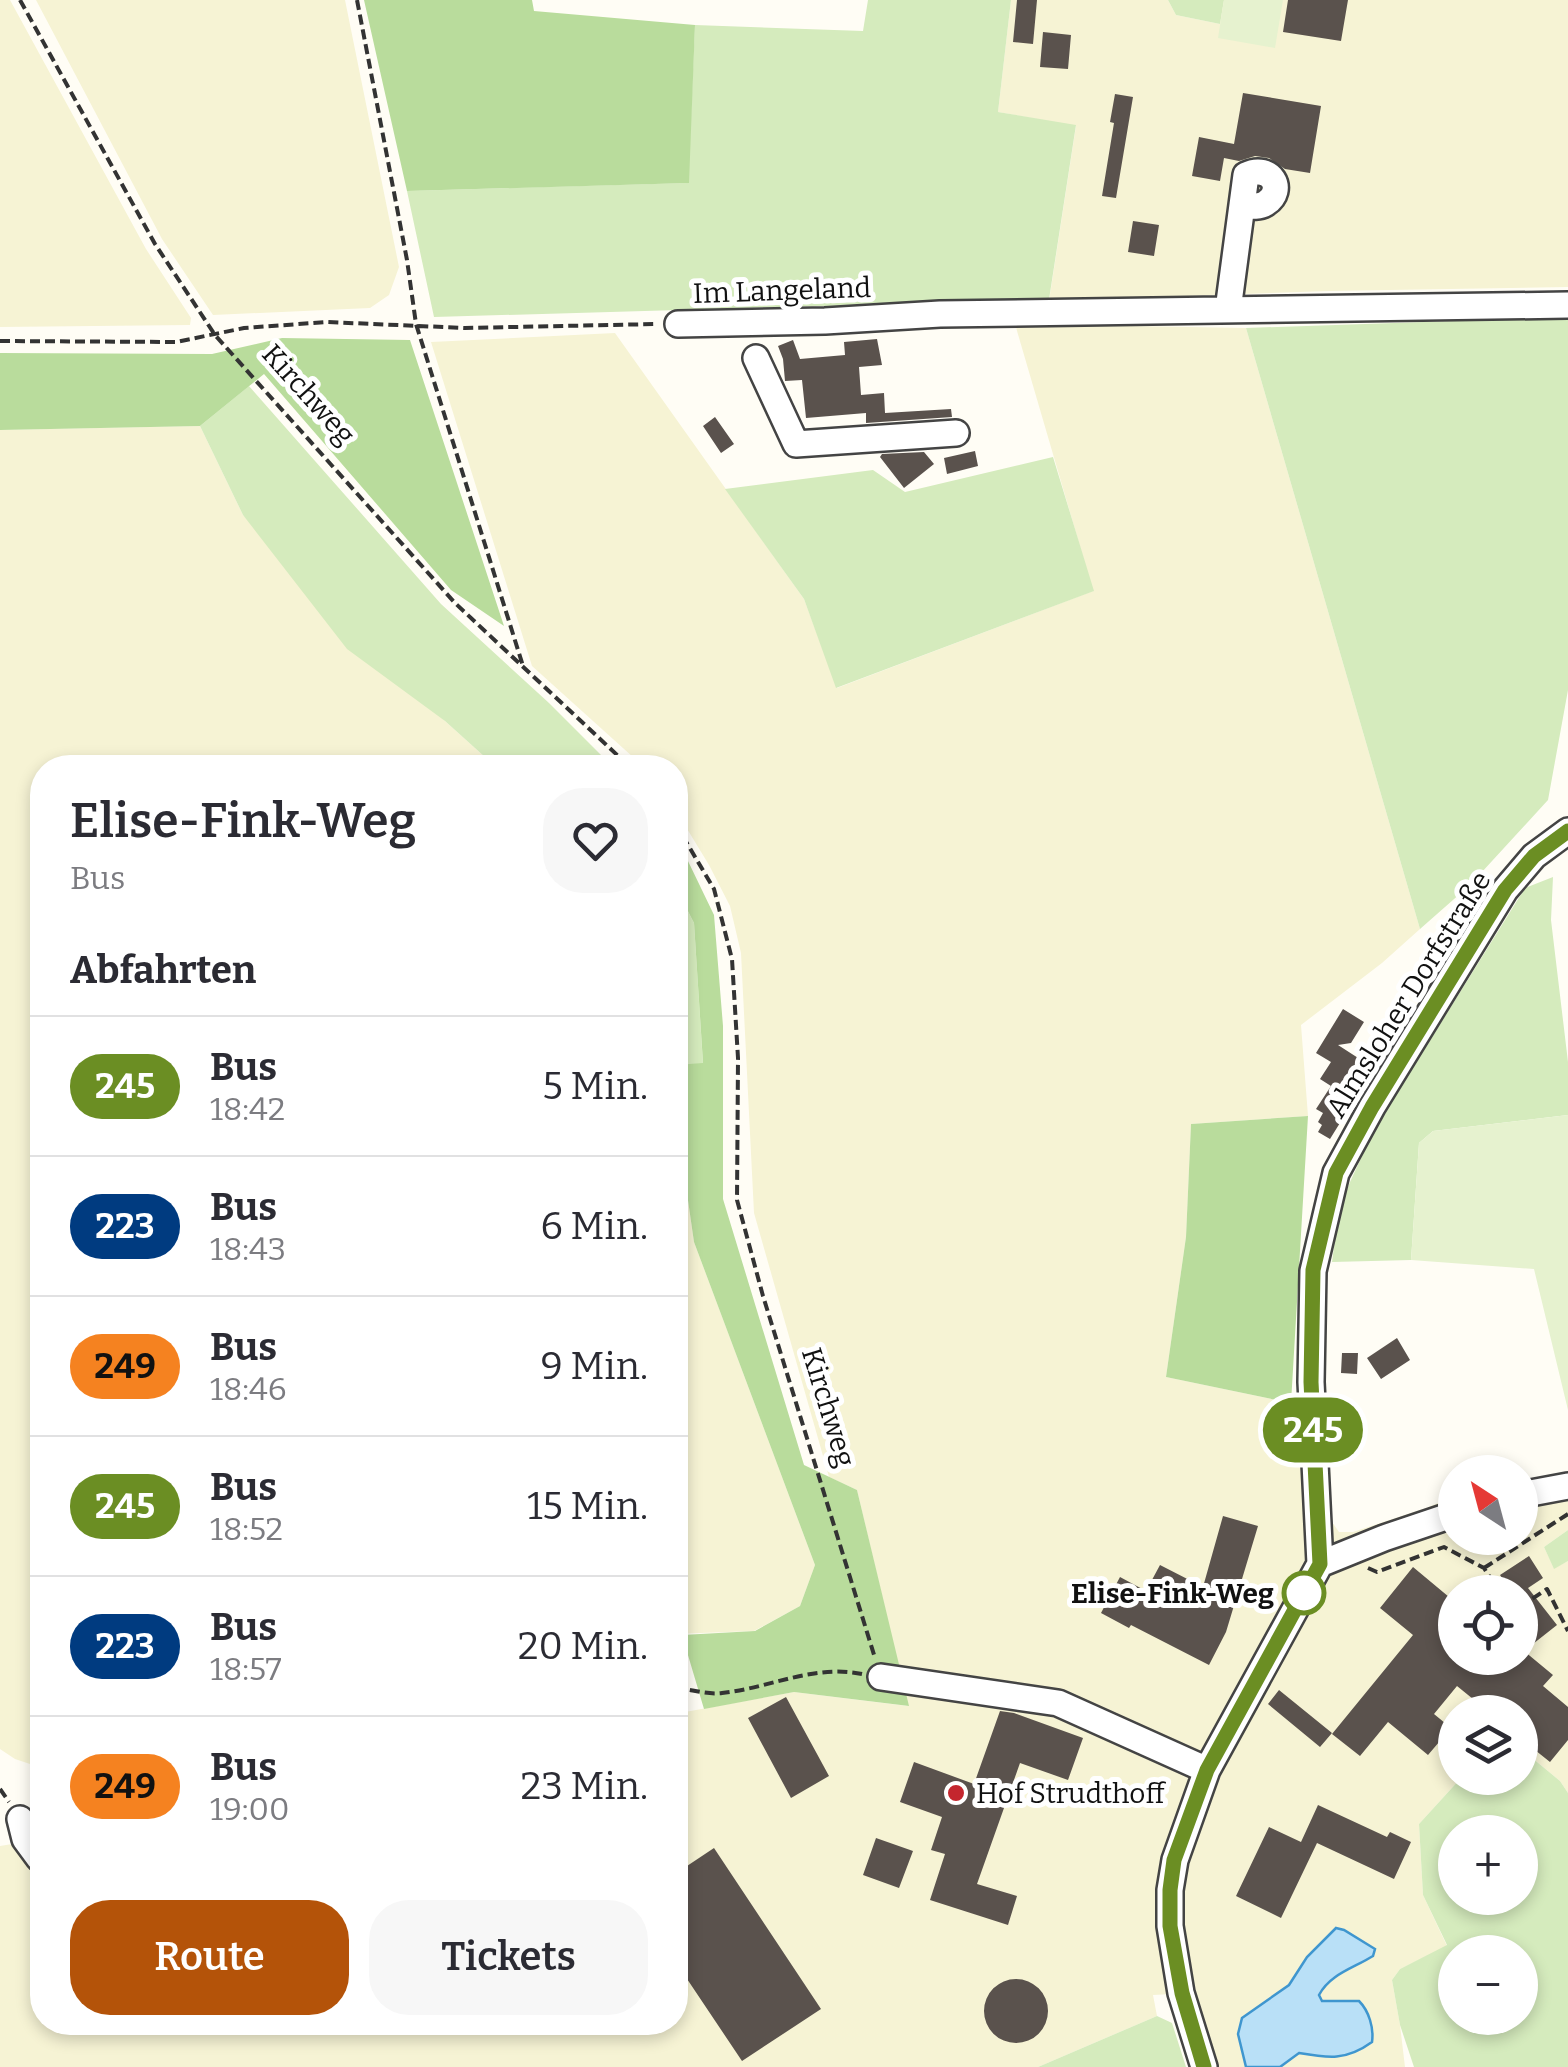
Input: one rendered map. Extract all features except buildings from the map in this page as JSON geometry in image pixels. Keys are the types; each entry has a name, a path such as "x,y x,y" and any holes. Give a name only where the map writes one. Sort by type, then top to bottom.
{"street":[{"path":"1228,310 1242,206"},
{"name":"Im Langeland","path":"678,324 940,314 1568,306"},
{"path":"756,358 796,444 956,433"},
{"name":"Almsloher Dorfstraße","path":"1320,1564 1311,1382 1313,1270 1336,1173 1505,890 1534,856 1568,831"},
{"path":"1538,1492 1568,1486"},
{"path":"1204,2067 1182,1993 1170,1908 1174,1860 1207,1770 1320,1564 1438,1520"},
{"path":"881,1678 1058,1704 1207,1770"},
{"path":"20,1818 24,1839 30,1847"}],"path":[{"name":"Kirchweg","path":"20,0 155,244 216,334 455,603 617,755"},
{"path":"357,0 416,324 524,670"},
{"name":"Im Langeland","path":"0,341 176,342 244,328 328,322 465,328 678,324"},
{"name":"Kirchweg","path":"688,845 714,889 732,959 738,1058 737,1200 881,1678"},
{"path":"1484,1568 1568,1514"},
{"path":"1349,1552 1355,1562 1377,1572 1444,1547 1484,1568 1489,1575"},
{"path":"1538,1595 1548,1589 1568,1631"},
{"path":"688,1690 720,1694 822,1672 850,1671 881,1678"}],"shaded area":[{"path":"0,0 10,0 146,249 191,318 190,325 0,327"},
{"path":"36,0 345,0 399,267 389,295 370,308 213,315 162,239"},
{"path":"1011,0 1168,0 1176,15 1220,24 1224,0 1568,0 1568,287 1049,301 1076,126 998,112"},
{"path":"1015,324 1246,328 1420,929 1301,1025 1308,1116 1191,1124 1186,1237 1166,1377 1328,1413 1332,1522 1339,1532 1353,1532 1438,1503 1438,1555 1538,1555 1538,1478 1568,1476 1568,1530 1544,1547 1554,1568 1568,1561 1568,1793 1538,1763 1538,1695 1438,1695 1438,1795 1445,1795 1419,1824 1423,1895 1442,1935 1438,1935 1438,1950 1400,1969 1392,1980 1405,2067 1219,2067 1192,1993 1153,1995 1157,2016 1038,2067 0,2067 0,1846 30,1841 30,2035 688,2035 688,1711 794,1692 908,1706 857,1490 829,1477 754,1213 741,953 730,906 688,830 688,755 631,755 532,666 431,342 615,333 804,599 837,688 1093,591"},
{"path":"200,426 243,515 483,755 30,755 30,1764 0,1749 0,430"},
{"path":"688,1200 694,1242 815,1565 800,1606 754,1631 688,1634"}],"green space":[{"path":"364,0 532,0 534,11 695,25 689,183 407,191"},
{"path":"868,0 1011,0 998,112 1076,125 1048,306 819,306 434,317 407,191 688,183 695,25 863,31"},
{"path":"1168,0 1224,0 1220,24 1176,15"},
{"path":"1224,0 1283,0 1275,48 1218,38"},
{"path":"1568,317 1568,690 1548,800 1470,885 1420,929 1246,328"},
{"path":"282,338 410,340 504,626 451,590 264,374 200,426 0,430 0,353 212,354"},
{"path":"249,386 441,604 601,755 483,755 445,721 347,649 243,515 200,426"},
{"path":"1053,457 1094,591 836,688 804,599 725,489 873,470 905,492"},
{"path":"688,861 714,915 723,1026 723,1199 804,1465 857,1490 909,1706 794,1692 704,1709 688,1655 688,1635 755,1631 800,1606 815,1565 694,1242 688,1200 688,1064 703,1063 694,923 688,911"},
{"path":"1553,877 1551,920 1568,1062 1568,1115 1433,1131 1419,1143 1411,1260 1332,1262 1339,1210 1374,1130 1525,888"},
{"path":"688,911 694,923 703,1064 688,1065"},
{"path":"1568,1115 1568,1410 1534,1269 1411,1260 1419,1143 1433,1131"},
{"path":"1308,1116 1291,1403 1166,1377 1186,1237 1191,1124"},
{"path":"1568,1530 1568,1561 1554,1569 1544,1547"},
{"path":"1538,1763 1568,1793 1568,2067 1414,2067 1400,2025 1392,1980 1400,1969 1438,1950 1438,2035 1538,2035 1538,1935 1442,1935 1423,1895 1419,1824 1445,1795 1538,1795"},
{"path":"1157,2016 1172,2023 1186,2067 1038,2067"}],"water":[{"path":"1336,1928 1375,1949 1373,1956 1336,1977 1319,1995 1322,2001 1359,2001 1370,2020 1372,2042 1345,2055 1299,2053 1280,2067 1246,2067 1238,2034 1242,2018 1289,1985 1307,1957"}],"bus line":[{"name":"245","path":"1204,2067 1182,1993 1170,1926 1174,1860 1207,1770 1320,1564 1311,1382 1313,1270 1336,1173 1505,890 1534,856 1568,831"}],"place":[{"name":"Elise-Fink-Weg","path":"1304,1593"},
{"name":"Hof Strudthoff","path":"956,1793"}]}
